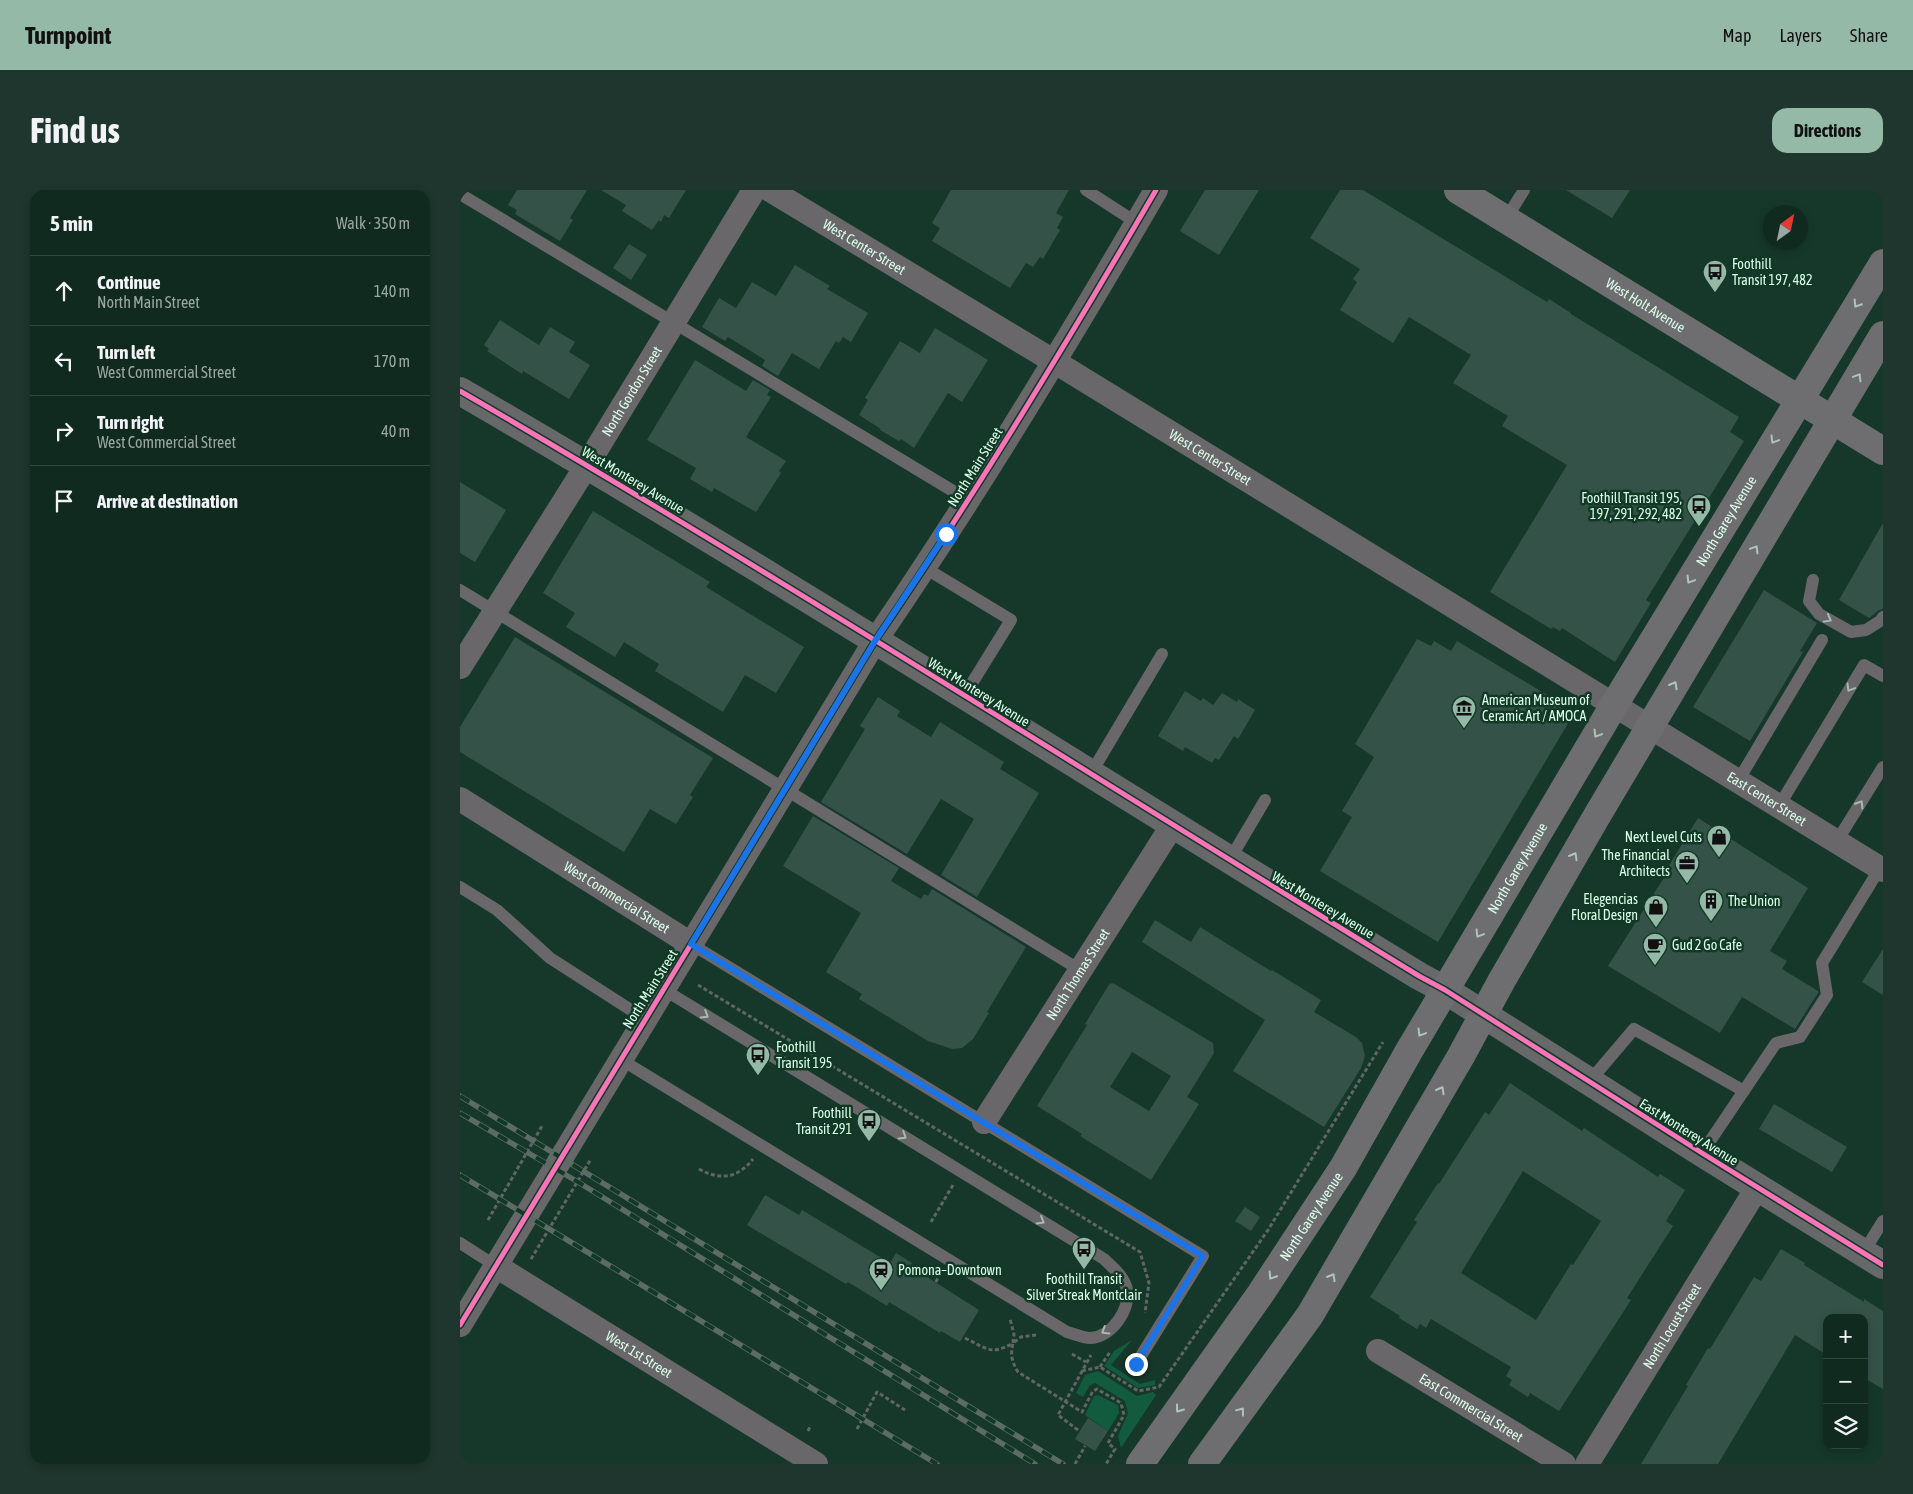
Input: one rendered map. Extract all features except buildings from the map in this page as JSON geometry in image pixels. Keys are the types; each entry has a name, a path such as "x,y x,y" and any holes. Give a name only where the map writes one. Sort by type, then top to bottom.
{"main road":[{"name":"West Holt Avenue","path":"1458,190 1833,419 1883,452"},
{"name":"North Garey Avenue","path":"1140,1464 1261,1293 1343,1168 1445,990 1614,705 1883,263"},
{"path":"1202,1464 1310,1315 1593,823 1833,419 1882,341"}],"street":[{"name":"North Gordon Street","path":"460,667 587,465 754,190"},
{"name":"West Center Street","path":"770,190 1055,362 1650,727"},
{"name":"North Main Street","path":"460,1325 875,641 925,568 1055,362 1156,190"},
{"name":"West Monterey Avenue","path":"460,391 587,465 1229,861 1445,990 1483,1016"},
{"name":"East Center Street","path":"1650,727 1881,869"},
{"name":"West Commercial Street","path":"462,805 691,944"},
{"name":"North Thomas Street","path":"984,1122 1172,826"},
{"name":"East Monterey Avenue","path":"1483,1016 1873,1259"},
{"name":"North Locust Street","path":"1587,1464 1757,1188"},
{"name":"West 1st Street","path":"496,1266 816,1464"},
{"name":"East Commercial Street","path":"1378,1351 1564,1464"}],"lane":[{"path":"1086,190 1137,223"},
{"path":"1506,220 1524,190"},
{"path":"460,194 968,500"},
{"path":"925,568 1011,620 964,696"},
{"path":"1813,580 1809,601 1819,614 1850,632 1866,630 1883,617"},
{"path":"460,590 1080,970"},
{"path":"1738,781 1822,640"},
{"path":"1090,775 1162,654"},
{"path":"1779,806 1864,665 1883,676"},
{"path":"1837,841 1883,767"},
{"path":"1229,861 1265,800"},
{"path":"1702,1153 1776,1043 1800,1037 1827,995 1822,963 1881,869"},
{"path":"460,887 497,910 550,958 645,1019"},
{"name":"West Commercial Street","path":"691,944 1203,1256 1136,1364"},
{"path":"620,1059 1067,1332 1091,1338 1107,1332 1118,1320 1127,1305 1128,1289 1120,1274 1104,1259 663,989"},
{"path":"1589,1082 1634,1029 1744,1091"},
{"path":"1873,1259 1883,1222"},
{"name":"West 1st Street","path":"460,1243 496,1266"}],"path":[{"path":"1100,1367 1138,1391 1159,1387 1268,1230 1386,1036"},
{"path":"488,1220 542,1126"},
{"path":"699,1169 711,1176 731,1175 746,1169 757,1154"},
{"path":"531,1259 591,1159"},
{"path":"931,1222 953,1185"},
{"path":"932,1270 947,1278"},
{"path":"936,1282 940,1275"},
{"path":"1007,1314 1012,1323 1013,1343 1011,1354 1013,1364 1018,1372 1082,1412 1093,1391 1097,1389 1121,1403 1124,1414 1108,1443 1115,1449 1106,1464"},
{"path":"965,1338 991,1351 1002,1350 1021,1337 1034,1334 1042,1336"},
{"path":"1064,1349 1086,1362"},
{"path":"1082,1371 1100,1367 1112,1349"},
{"path":"857,1429 877,1392 905,1410"},
{"path":"1058,1415 1078,1430"},
{"path":"1074,1464 1085,1446"}],"green space":[{"path":"1132,1340 1111,1365 1140,1384 1155,1380 1155,1385 1138,1388 1104,1366 1114,1351"},
{"path":"1098,1371 1137,1396 1153,1392 1156,1395 1121,1448 1118,1436 1128,1413 1125,1401 1095,1383 1090,1385 1083,1397 1076,1393 1085,1375"},
{"path":"1098,1395 1118,1405 1119,1413 1108,1431 1085,1415 1094,1396"}],"railway":[{"path":"460,1096 1063,1464"},
{"path":"460,1113 578,1182 1035,1464"},
{"path":"460,1175 937,1464"}],"cycle path":[{"path":"460,1325 875,641 949,530 1020,418 1156,190"},
{"path":"460,391 702,534 1299,903 1445,990 1883,1265"}],"place":[{"name":"Foothill Transit 197, 482","path":"1715,293"},
{"name":"Foothill Transit 195, 197, 291, 292, 482","path":"1699,527"},
{"name":"American Museum of Ceramic Art / AMOCA","path":"1464,729"},
{"name":"Next Level Cuts","path":"1719,858"},
{"name":"The Financial Architects","path":"1687,884"},
{"name":"The Union","path":"1711,922"},
{"name":"Elegencias Floral Design","path":"1656,928"},
{"name":"Gud 2 Go Cafe","path":"1655,966"},
{"name":"Foothill Transit 195","path":"758,1076"},
{"name":"Foothill Transit 291","path":"869,1142"},
{"name":"Foothill Transit Silver Streak Montclair","path":"1084,1270"},
{"name":"Pomona–Downtown","path":"881,1291"}],"route":[{"path":"946,534 875,641 691,944 1203,1256 1136,1364"}]}
